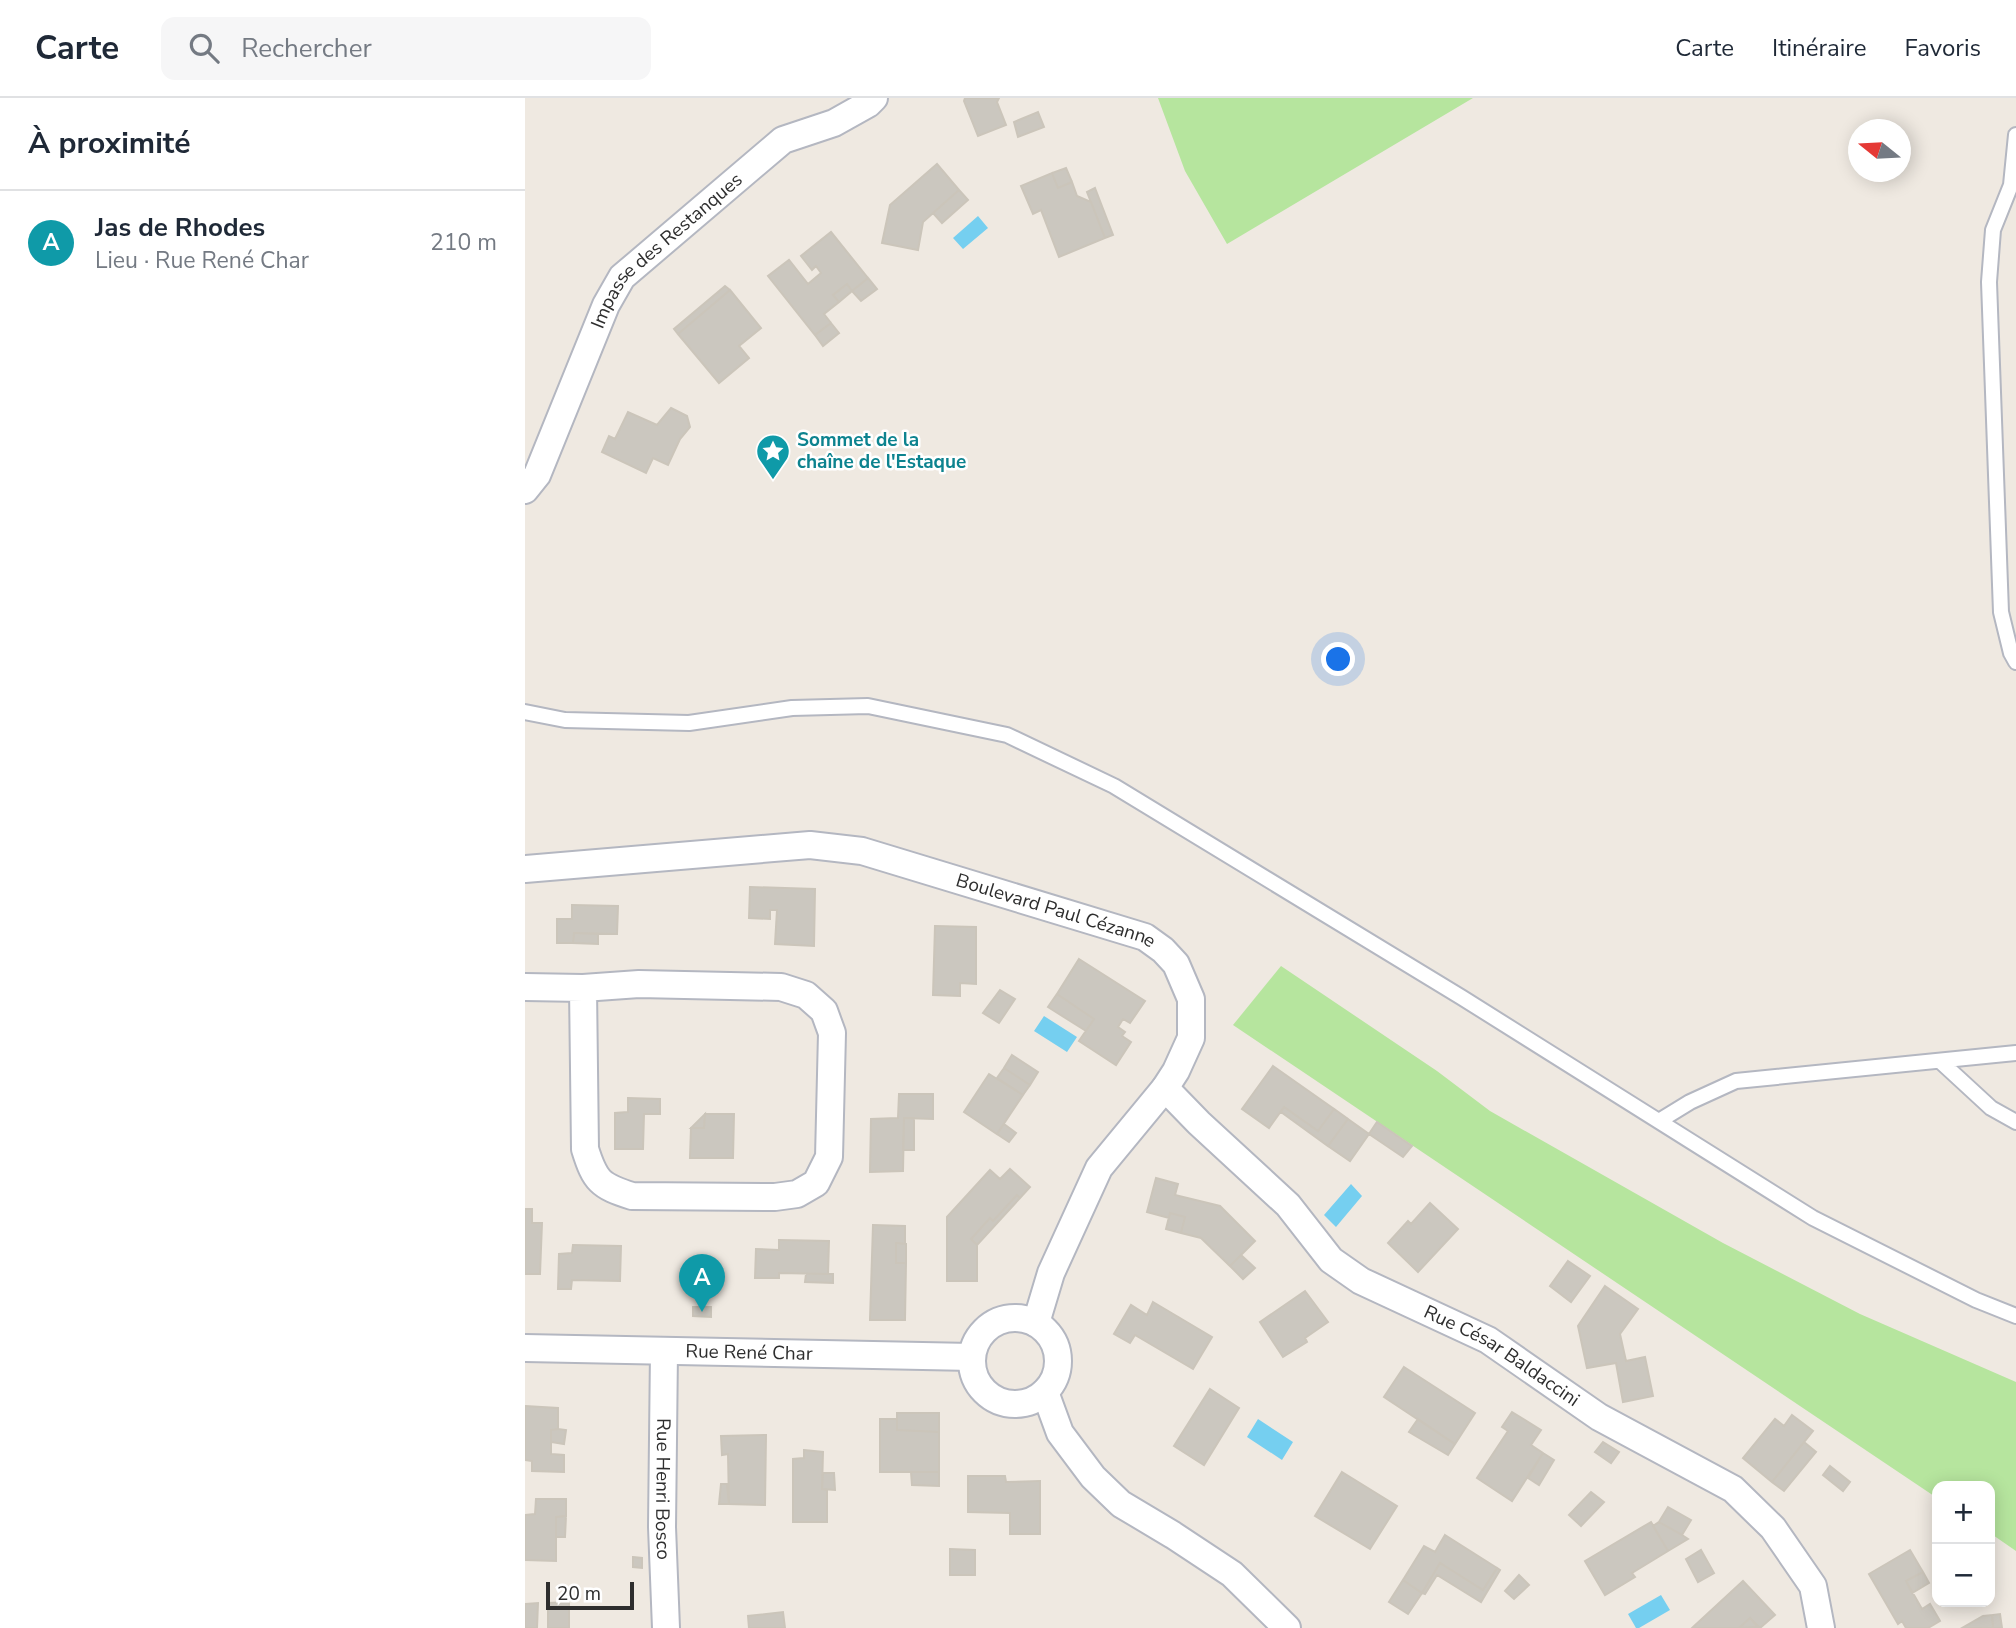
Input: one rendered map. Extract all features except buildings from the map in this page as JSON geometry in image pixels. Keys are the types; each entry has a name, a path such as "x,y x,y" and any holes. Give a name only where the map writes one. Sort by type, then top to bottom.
{"street":[{"name":"Impasse des Restanques","path":"531,482 606,305 622,276 783,140 834,122 874,98"},
{"name":"Boulevard Paul Cézanne","path":"525,869 810,845 862,851 1145,937 1163,950 1176,964 1191,999 1191,1038 1176,1071 1165,1087 1099,1168 1051,1273 1036,1323"},
{"path":"525,987 583,988 639,984 781,988 806,995 824,1012 832,1032 829,1157 816,1183 797,1194 775,1197 632,1196 610,1189 593,1173 585,1149 583,988"},
{"name":"Rue César Baldaccini","path":"1165,1087 1199,1123 1288,1205 1331,1260 1361,1281 1488,1340 1599,1417 1733,1489 1773,1528 1813,1586 1821,1628"},
{"path":"1021,1318 1036,1323 1052,1339 1057,1356 1054,1379 1045,1392 1031,1401 1017,1405 1001,1402 987,1395 978,1385 972,1371 976,1342 987,1328 1000,1320 1021,1318"},
{"name":"Rue René Char","path":"525,1348 972,1357"},
{"name":"Rue Henri Bosco","path":"664,1351 662,1527 666,1628"},
{"path":"1045,1392 1060,1433 1093,1477 1121,1504 1231,1574 1287,1628"}],"lane":[{"path":"2016,135 2013,182 1993,230 1989,282 2001,611 2011,653 2016,662"},
{"path":"525,712 565,720 688,723 792,708 869,706 1007,736 1114,786 1461,997 1813,1218 1976,1300 2016,1316"},
{"path":"1659,1121 1690,1102 1736,1081 2016,1053"},
{"path":"1940,1061 1991,1108 2016,1122"}],"green space":[{"path":"1158,98 1473,98 1227,244 1185,171"},
{"path":"1281,966 1437,1071 1490,1111 1723,1243 1860,1314 2016,1382 2016,1551 1995,1536 1995,1481 1932,1481 1932,1495 1233,1025"}],"water":[{"path":"978,216 988,228 963,249 953,238"},
{"path":"1044,1016 1077,1037 1067,1052 1034,1031"},
{"path":"1351,1184 1362,1196 1336,1227 1324,1215"},
{"path":"1258,1419 1293,1442 1282,1460 1247,1437"},
{"path":"1661,1595 1670,1610 1636,1628 1628,1614"}],"place":[{"name":"Sommet de la chaîne de l'Estaque","path":"773,481"},
{"name":"Jas de Rhodes","path":"702,1312"}]}
